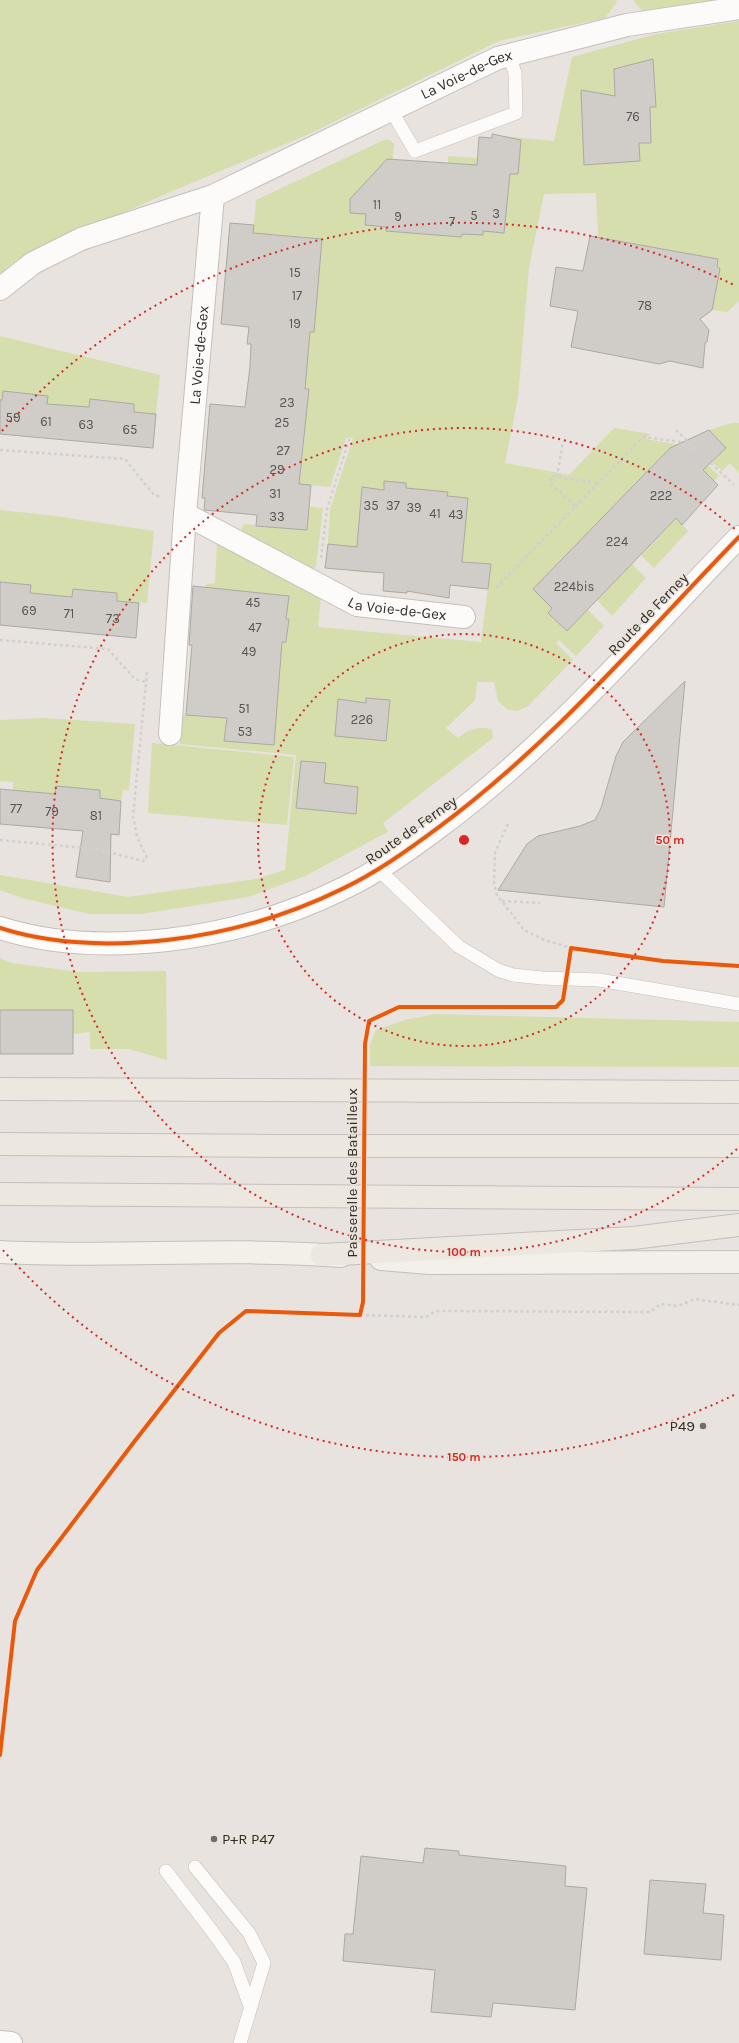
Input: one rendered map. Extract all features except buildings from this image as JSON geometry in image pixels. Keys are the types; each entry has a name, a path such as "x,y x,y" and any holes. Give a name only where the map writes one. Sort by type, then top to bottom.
{"highway":[{"path":"0,1089 739,1092"},
{"path":"0,1144 270,1146 739,1146"},
{"path":"0,1194 739,1199"},
{"path":"322,1255 633,1238 739,1225"}],"main road":[{"path":"0,1252 31,1254 212,1252 322,1255 429,1262 739,1262"},
{"path":"0,1257 31,1254"}],"street":[{"name":"La Voie-de-Gex","path":"0,289 33,263 81,239 213,196 498,58 627,25 739,8"},
{"name":"La Voie-de-Gex","path":"170,734 185,514 213,196"},
{"name":"La Voie-de-Gex","path":"185,514 357,605 464,617"},
{"name":"Route de Ferney","path":"0,928 52,938 103,944 148,942 191,937 282,915 343,889 378,869 469,804 546,737 587,697 739,537"},
{"path":"0,2042 11,2043"}],"lane":[{"path":"391,110 415,150 516,113 515,73 509,55"},
{"path":"378,869 458,946 482,962 513,975 599,980 739,1004"},
{"path":"195,1867 249,1932 264,1963 240,2043"},
{"path":"166,1871 234,1962 250,2006"}],"path":[{"path":"676,430 734,485"},
{"path":"496,588 643,436 681,442 690,452 694,448"},
{"path":"318,585 327,508 350,437"},
{"path":"557,477 563,441"},
{"path":"0,450 125,459 154,495 163,498 164,490"},
{"path":"576,506 550,482 552,476 597,483"},
{"path":"0,640 108,649 134,679 146,682"},
{"path":"0,840 96,849 143,861 147,858 138,837 133,816 147,667"},
{"path":"508,824 495,852 494,884 497,895 524,930 542,939 578,949"},
{"path":"502,901 540,902"},
{"path":"567,979 571,948"},
{"path":"352,1315 426,1317 436,1311 650,1312 661,1304 678,1306 695,1299 739,1305"},
{"path":"360,1315 362,1309"}],"green space":[{"path":"0,0 616,0 617,2 605,18 499,41 307,135 177,189 16,260 0,274"},
{"path":"633,0 716,0 642,11"},
{"path":"739,21 739,301 727,312 712,310 714,299 711,296 718,259 598,237 596,193 544,194 529,267 518,397 505,463 569,475 614,428 650,434 646,439 680,445 695,453 719,476 706,488 683,473 663,455 533,589 552,608 548,613 567,631 588,610 604,626 576,656 559,640 556,643 573,660 528,706 517,711 507,709 498,701 494,682 477,682 475,700 446,728 458,738 474,729 483,728 492,730 493,738 383,823 388,832 305,876 248,897 141,914 89,914 22,898 0,890 0,875 128,897 256,879 285,870 296,755 180,744 182,714 207,716 240,662 280,665 282,642 287,642 289,619 232,614 205,596 206,584 215,583 217,542 321,596 318,627 481,642 491,564 371,553 369,573 351,571 351,559 328,544 330,509 353,438 346,438 330,487 296,484 299,459 302,459 305,436 301,435 309,389 297,388 300,355 308,355 310,332 314,332 316,262 320,258 321,244 309,237 270,234 269,251 252,250 256,200 384,140 390,140 394,144 392,167 427,195 430,162 448,163 448,156 477,158 476,174 488,175 492,135 554,141 572,57 656,34"},
{"path":"0,336 160,375 156,414 134,412 134,404 90,399 89,408 47,404 47,396 3,391 2,400 0,400"},
{"path":"731,423 739,423 739,473 730,463 722,471 712,462 726,448 709,430"},
{"path":"294,505 323,508 316,566 313,569 241,534 243,524 296,529 298,506"},
{"path":"0,510 56,516 154,531 147,603 117,601 117,593 73,589 72,597 30,593 31,585 0,582"},
{"path":"676,518 688,531 654,568 641,555"},
{"path":"632,564 646,578 612,616 597,600"},
{"path":"43,718 135,724 129,790 123,790 121,801 100,798 100,790 56,786 55,794 13,790 13,782 0,781 0,720"},
{"path":"152,743 294,757 287,825 148,813"},
{"path":"0,958 12,963 78,972 166,971 167,1060 129,1049 90,1049 90,1032 73,1034 0,1010"},
{"path":"434,1014 739,1022 739,1067 370,1066 370,1044 376,1030 405,1020"}],"cycle path":[{"path":"0,928 41,938 83,943 126,943 167,940 212,933 257,922 321,899 355,883 392,861 439,827 480,795 519,761 595,688 739,537"},
{"name":"Passerelle des Batailleux","path":"0,1755 15,1621 37,1570 219,1333 246,1311 360,1315 363,1302 365,1044 369,1021 399,1007 556,1007 563,1000 571,948 663,961 739,966"}],"place":[{"name":"P49","path":"703,1426"},
{"name":"P+R P47","path":"214,1839"}]}
